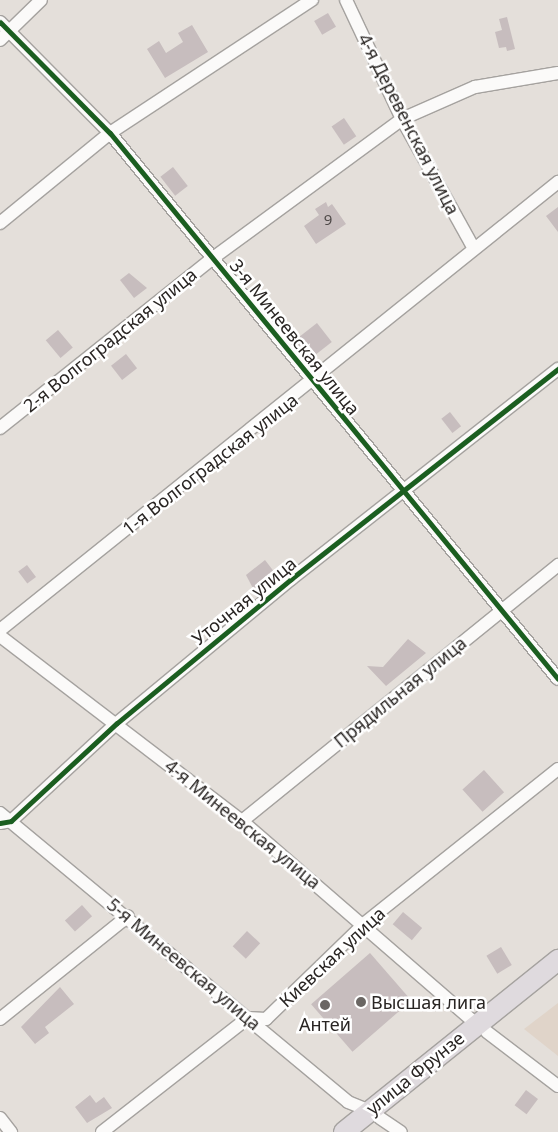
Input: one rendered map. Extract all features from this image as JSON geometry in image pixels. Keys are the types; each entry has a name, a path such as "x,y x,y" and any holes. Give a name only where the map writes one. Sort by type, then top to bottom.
{"highway":[{"name":"улица Фрунзе","path":"344,1132 375,1114 481,1028 558,960"},
{"name":"улица Фрунзе","path":"481,1028 558,976"},
{"name":"улица Фрунзе","path":"362,1132 375,1114"}],"street":[{"path":"0,40 41,0"},
{"path":"0,224 110,133 312,0"},
{"name":"4-я Деревенская улица","path":"346,0 402,119 473,247"},
{"name":"3-я Минеевская улица","path":"0,22 110,133 213,258 311,383 407,492 558,679"},
{"name":"2-я Волгоградская улица","path":"0,428 213,258 402,119 475,87 558,73"},
{"name":"1-я Волгоградская улица","path":"0,630 311,383 473,247 558,182"},
{"name":"Уточная улица","path":"6,822 117,723 291,579 407,492 558,369"},
{"name":"Прядильная улица","path":"242,821 558,565"},
{"name":"4-я Минеевская улица","path":"0,636 117,723 242,821 365,924 481,1028 558,1086"},
{"name":"Киевская улица","path":"102,1132 248,1018 266,1019 365,924 558,769"},
{"name":"5-я Минеевская улица","path":"0,813 6,822 128,916 348,1102 375,1114 402,1132"},
{"path":"0,1019 128,916"},
{"path":"0,1118 11,1132"}],"shaded area":[{"path":"558,1003 558,1056 524,1029"}],"building":[{"path":"328,13 336,27 322,35 314,21"},
{"path":"507,17 515,49 507,51 506,47 499,48 495,32 502,30 499,19"},
{"path":"192,25 208,52 165,78 147,49 159,41 166,53 183,42 178,33"},
{"path":"344,118 356,136 344,145 332,126"},
{"path":"173,167 188,186 175,196 160,177"},
{"path":"326,202 328,207 332,204 346,224 316,244 304,226 319,215 315,209"},
{"path":"558,207 558,232 546,216"},
{"path":"129,273 147,288 134,298 120,280"},
{"path":"317,323 332,342 310,359 295,340"},
{"path":"58,330 73,348 61,358 46,340"},
{"path":"126,354 137,368 122,380 111,366"},
{"path":"450,412 461,426 452,433 441,419"},
{"path":"265,560 275,573 256,594 246,575"},
{"path":"27,565 36,577 27,584 18,572"},
{"path":"408,639 426,653 386,686 367,666 383,667"},
{"path":"484,770 504,792 483,812 462,789"},
{"path":"82,905 92,916 75,932 65,920"},
{"path":"403,912 422,928 412,940 393,924"},
{"path":"247,931 260,943 246,959 233,946"},
{"path":"501,947 512,965 497,974 486,956"},
{"name":"Высшая лига","path":"370,953 411,1001 352,1052 311,1004"},
{"path":"60,987 74,1004 45,1027 49,1033 35,1044 21,1027"},
{"path":"526,1090 538,1099 527,1114 515,1105"},
{"path":"90,1095 96,1103 104,1097 112,1108 87,1123 75,1107"}],"cycle path":[{"path":"0,22 110,133 558,679"},
{"path":"0,823 11,821 117,723 291,579 558,369"}],"place":[{"name":"Высшая лига","path":"361,1002"},
{"name":"Антей","path":"325,1005"}]}
